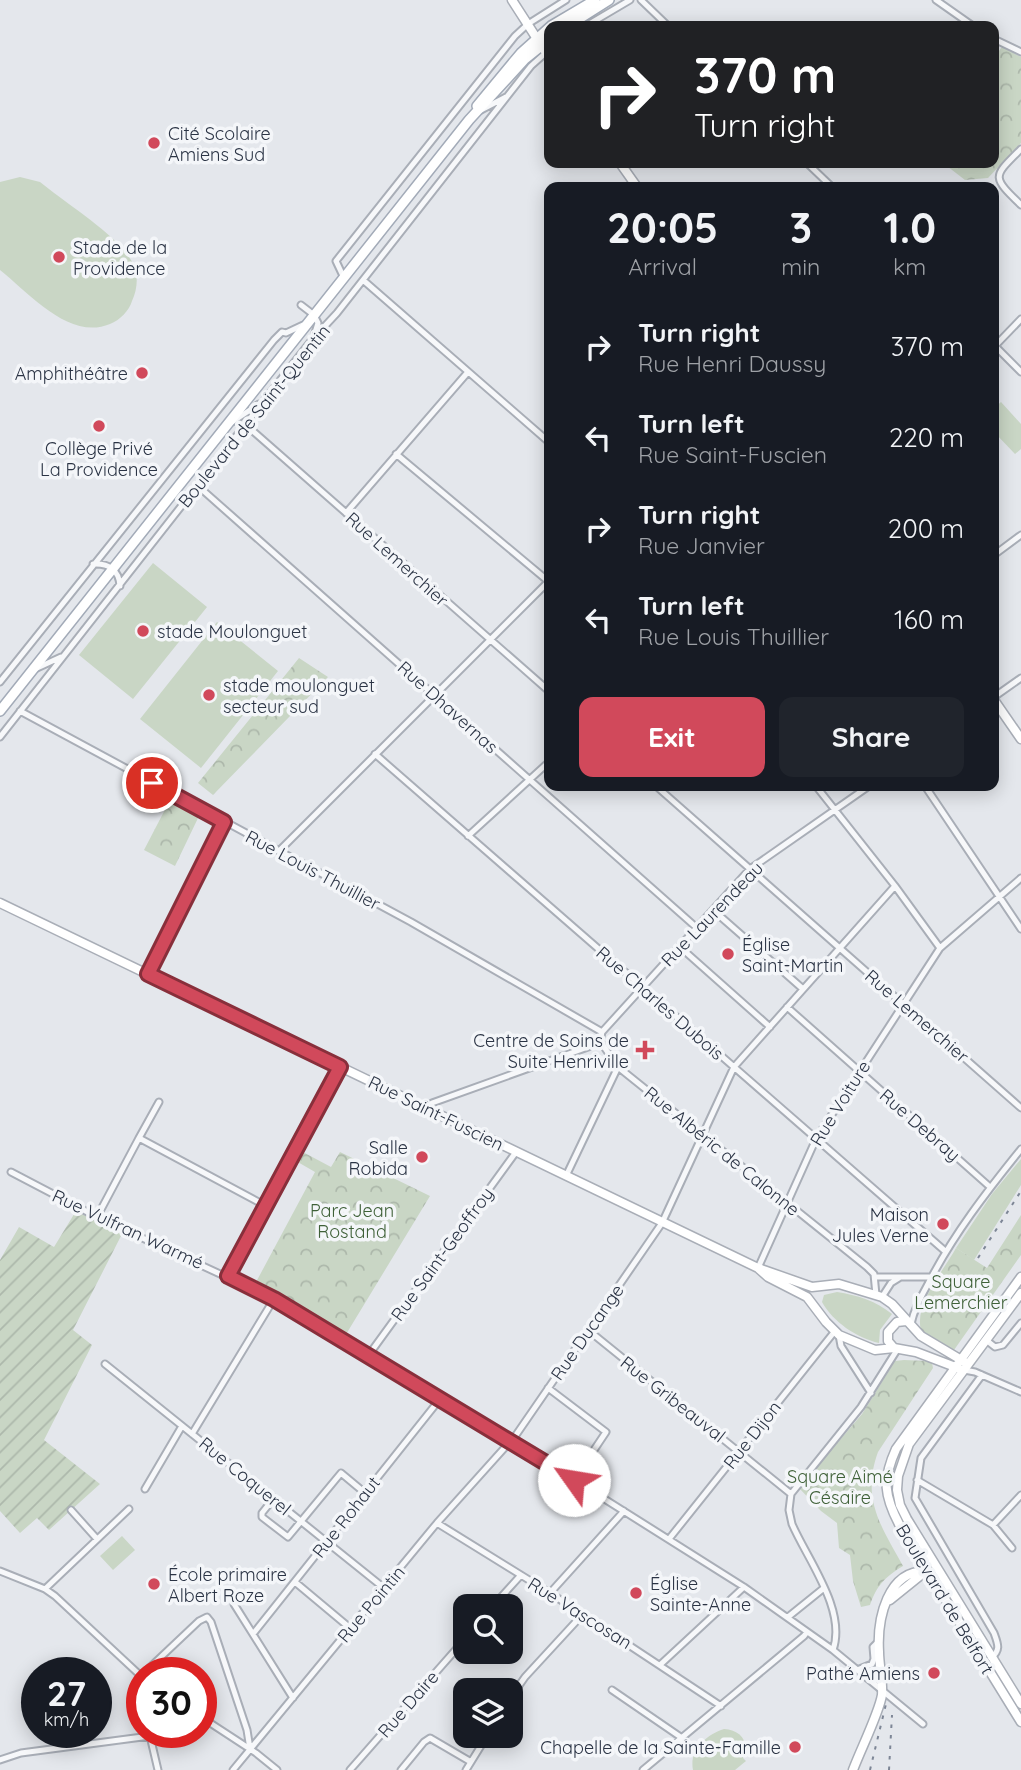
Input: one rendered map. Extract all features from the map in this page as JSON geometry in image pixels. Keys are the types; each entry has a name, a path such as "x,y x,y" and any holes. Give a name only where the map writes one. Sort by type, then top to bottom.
{"main road":[{"path":"512,0 544,49"},
{"path":"560,21 595,0"},
{"path":"576,21 609,0"},
{"name":"Boulevard de Saint-Quentin","path":"1,710 469,120 521,63 544,49"},
{"name":"Boulevard de Saint-Quentin","path":"469,120 478,105 544,49"},
{"path":"999,706 1021,739"},
{"name":"Rue Saint-Fuscien","path":"0,903 758,1268 773,1271 805,1285 822,1287 839,1284 879,1296"},
{"name":"Rue Saint-Fuscien","path":"758,1268 768,1277 813,1303 820,1316 837,1333"},
{"name":"Boulevard de Belfort","path":"1020,1721 891,1509 886,1482 896,1448 1021,1277"},
{"path":"813,1303 815,1294 822,1287"},
{"name":"Boulevard de Belfort","path":"1021,1293 909,1444 898,1476 900,1505 1021,1704"},
{"path":"879,1296 898,1310 925,1339 960,1358 966,1367"},
{"path":"899,1350 888,1341 888,1332 893,1324 911,1326"},
{"path":"899,1350 916,1342 911,1326"},
{"path":"837,1333 875,1350 899,1350 966,1367"},
{"path":"853,1770 880,1702 882,1691 878,1642 885,1604 900,1590 936,1566"}],"street":[{"path":"344,278 336,261 515,37 528,24 566,0"},
{"path":"594,21 630,0"},
{"path":"641,0 663,21"},
{"path":"936,0 966,21"},
{"path":"999,41 1021,52"},
{"name":"Boulevard de Saint-Quentin","path":"0,737 544,49"},
{"name":"Boulevard de Saint-Quentin","path":"478,111 509,96"},
{"path":"1021,149 999,172 998,178 1002,186 1021,205"},
{"path":"812,168 827,182"},
{"path":"363,280 544,438"},
{"path":"301,305 318,323 311,341"},
{"name":"Boulevard de Saint-Quentin","path":"0,682 274,340 282,332 294,330 312,318"},
{"path":"999,341 1021,319"},
{"path":"999,351 1021,372"},
{"path":"346,513 468,372"},
{"path":"227,425 266,398"},
{"name":"Rue Lemerchier","path":"246,425 544,687"},
{"path":"396,454 544,576"},
{"name":"Rue Dhavernas","path":"198,486 697,928"},
{"path":"999,551 1021,536"},
{"path":"93,564 107,564 118,576 120,586"},
{"path":"279,851 544,585"},
{"path":"33,670 66,653"},
{"path":"999,695 1021,678"},
{"path":"0,698 1,710"},
{"name":"Rue Louis Thuillier","path":"20,711 458,948 602,1032"},
{"name":"Rue Charles Dubois","path":"375,754 945,1251"},
{"path":"468,836 544,766"},
{"name":"Rue Lemerchier","path":"662,791 1021,1108"},
{"path":"820,791 940,948"},
{"name":"Rue Laurendeau","path":"602,1032 750,869 862,791"},
{"path":"928,791 1021,929"},
{"path":"148,974 224,822"},
{"name":"Rue Voiture","path":"758,1268 816,1139 940,948 1021,878"},
{"name":"Rue Ducange","path":"511,1440 662,1223 734,1067 895,886"},
{"path":"713,910 803,989"},
{"path":"680,947 769,1027"},
{"name":"Rue Debray","path":"787,1007 990,1187"},
{"path":"426,1109 432,1103 588,1047 600,1041 602,1032"},
{"name":"Rue Albéric de Calonne","path":"600,1041 618,1067 867,1267 875,1277"},
{"path":"228,1276 340,1067"},
{"path":"566,1176 618,1067"},
{"path":"97,1217 159,1102"},
{"path":"139,1138 265,1206"},
{"path":"911,1326 913,1311 945,1251 990,1187 1021,1149"},
{"name":"Rue Saint-Geoffroy","path":"368,1356 516,1152"},
{"name":"Rue Vulfran Warmé","path":"11,1172 97,1217 274,1299 511,1440 788,1617 923,1724"},
{"path":"879,1296 895,1279 902,1276"},
{"path":"879,1296 875,1277 931,1277"},
{"path":"192,1434 274,1299"},
{"path":"986,1340 995,1347 1003,1345 1021,1323"},
{"name":"Rue Gribeauval","path":"588,1330 791,1494"},
{"path":"837,1333 841,1346 871,1393"},
{"name":"Rue Dijon","path":"669,1539 837,1333"},
{"path":"833,1650 836,1639 831,1601 792,1524 789,1510 791,1494 871,1393 899,1350"},
{"name":"Rue Coquerel","path":"105,1364 384,1588"},
{"path":"966,1367 1021,1392"},
{"path":"982,1375 921,1458 916,1480 993,1525 1012,1548"},
{"path":"548,1388 606,1432 574,1480"},
{"name":"Rue Rohaut","path":"253,1634 440,1399"},
{"path":"145,1489 182,1426"},
{"name":"Rue Pointin","path":"233,1770 437,1523 511,1440"},
{"path":"274,1498 262,1513 262,1517 288,1537 341,1473 365,1493"},
{"name":"Boulevard de Belfort","path":"916,1480 915,1498 999,1645 994,1656"},
{"path":"993,1525 1021,1495"},
{"path":"71,1510 97,1539"},
{"path":"45,1589 128,1510"},
{"path":"550,1593 624,1511"},
{"name":"Rue Vascosan","path":"437,1523 661,1664 721,1706"},
{"path":"0,1571 45,1589 55,1596 126,1661"},
{"path":"504,1594 521,1575"},
{"path":"295,1582 350,1628"},
{"path":"661,1664 744,1587"},
{"path":"788,1617 824,1588"},
{"path":"234,1604 293,1698"},
{"path":"523,1680 583,1614"},
{"path":"162,1657 199,1621 207,1617 211,1622 247,1730 250,1749"},
{"path":"643,1770 807,1632"},
{"path":"857,1670 872,1664 873,1647 878,1642"},
{"name":"Rue Daire","path":"350,1770 453,1653"},
{"path":"611,1690 682,1738"},
{"path":"217,1727 277,1770"},
{"path":"0,1760 21,1753 126,1738"},
{"path":"401,1770 430,1738 471,1762"},
{"path":"153,1748 158,1770"},
{"path":"466,1770 480,1748"}],"green space":[{"path":"1002,47 1021,57 1021,143 999,166 999,51"},
{"path":"949,168 997,168 988,178 965,180"},
{"path":"20,177 40,182 105,232 131,260 137,280 136,291 124,315 110,324 95,328 66,321 37,302 0,270 0,182"},
{"path":"1001,402 1021,424 1021,449 1015,454 999,437"},
{"name":"stade Moulonguet","path":"153,563 207,607 133,699 79,655"},
{"name":"stade moulonguet secteur sud","path":"217,622 278,671 201,768 140,719"},
{"path":"299,658 328,677 213,795 198,783"},
{"path":"170,800 199,816 175,866 144,850"},
{"name":"Parc Jean Rostand","path":"301,1151 331,1167 340,1152 430,1196 345,1336 255,1284 315,1172 296,1161"},
{"path":"1021,1159 1021,1185 974,1260 956,1248 992,1194"},
{"path":"76,1211 122,1234 73,1330 92,1345 44,1440 100,1484 49,1530 37,1518 20,1533 0,1511 0,1260 19,1227 54,1247"},
{"name":"Square Lemerchier","path":"1021,1215 1021,1255 954,1350 924,1337 920,1316 924,1304 956,1248 987,1268"},
{"path":"837,1292 866,1299 892,1314 880,1330 879,1343 846,1328 832,1316 822,1302 824,1295"},
{"name":"Square Aimé Césaire","path":"895,1361 927,1361 932,1363 933,1368 878,1452 872,1484 876,1512 903,1566 882,1582 870,1605 861,1607 853,1581 850,1555 839,1548 837,1523 799,1488 862,1414"},
{"path":"122,1536 135,1550 113,1570 100,1556"},
{"path":"724,1729 739,1734 745,1742 743,1758 746,1761 735,1770 693,1770 692,1763 700,1744"}],"railway":[{"path":"978,1258 1021,1191"},
{"path":"870,1770 886,1704"},
{"path":"889,1770 892,1715"}],"place":[{"name":"Cité Scolaire Amiens Sud","path":"154,143"},
{"name":"Stade de la Providence","path":"59,257"},
{"name":"Amphithéâtre","path":"142,373"},
{"name":"Collège Privé La Providence","path":"99,426"},
{"name":"stade Moulonguet","path":"143,631"},
{"name":"stade moulonguet secteur sud","path":"209,695"},
{"name":"Église Saint-Martin","path":"728,954"},
{"name":"Centre de Soins de Suite Henriville","path":"645,1050"},
{"name":"Salle Robida","path":"422,1157"},
{"name":"Maison Jules Verne","path":"943,1224"},
{"name":"École primaire Albert Roze","path":"154,1584"},
{"name":"Église Sainte-Anne","path":"636,1593"},
{"name":"Pathé Amiens","path":"934,1673"},
{"name":"Chapelle de la Sainte-Famille","path":"795,1747"}],"route":[{"path":"152,783 224,822 148,974 340,1067 228,1276 274,1299 574,1480"}]}
